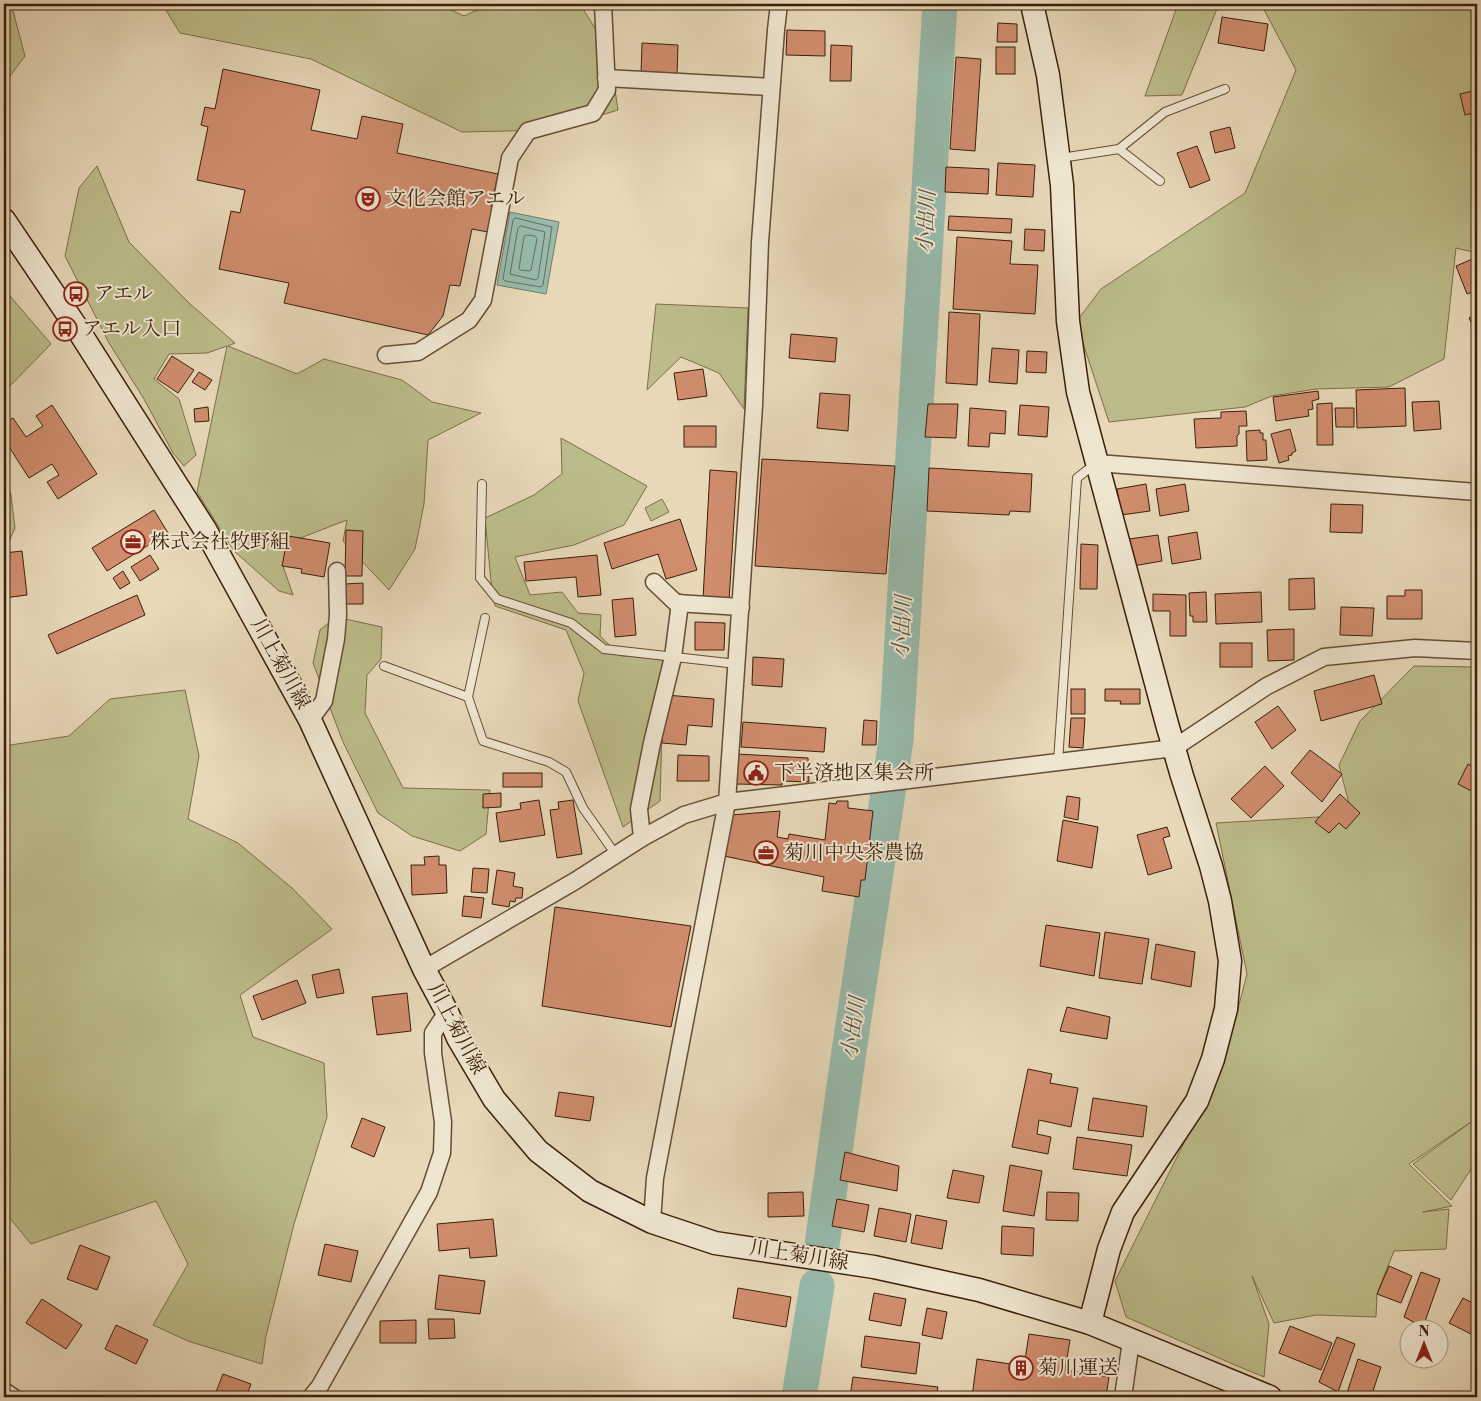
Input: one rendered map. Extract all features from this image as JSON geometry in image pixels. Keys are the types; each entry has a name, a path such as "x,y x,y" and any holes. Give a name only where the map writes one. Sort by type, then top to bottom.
{"main road":[{"path":"1032,4 1048,75 1059,159 1062,185 1068,321 1078,392 1174,748 1211,866 1220,901 1230,961 1226,1009 1213,1059 1196,1101 1124,1212 1109,1249 1090,1323"},
{"name":"川上菊川線","path":"5,224 75,325 206,531 310,720 424,969 447,1012 458,1038 494,1099 538,1151 590,1191 652,1222 714,1242 874,1267 979,1290 1090,1323 1270,1397"}],"street":[{"path":"386,355 418,352 469,320 483,300 510,158 528,131 593,113 607,90 604,4"},
{"path":"652,1222 655,1178 727,802 754,406 760,242 779,4"},
{"path":"606,78 772,87"},
{"path":"1097,463 1477,492"},
{"path":"310,720 324,701 336,639 338,615 337,571"},
{"path":"654,582 676,603 741,607"},
{"path":"642,838 639,809 652,743 673,657 680,603"},
{"path":"424,969 574,881 642,838 684,815 727,802 1174,748 1268,686 1324,657 1415,648 1477,651"},
{"path":"311,1397 320,1386 430,1192 442,1153 443,1122 433,1053 433,1033 447,1012"},
{"path":"1123,1397 1131,1340"},
{"path":"4,1391 13,1397"}],"lane":[{"path":"1059,159 1119,149 1165,112 1225,89"},
{"path":"1119,149 1160,181"},
{"path":"1058,762 1077,478 1097,463"},
{"path":"482,484 480,578 497,599 571,623 604,649 736,664"},
{"path":"484,618 468,697 483,741 549,762 566,772 583,808 616,855"},
{"path":"384,666 468,697"}],"green space":[{"path":"4,4 11,4 25,56 4,84"},
{"path":"162,4 438,4 464,16 490,4 580,4 609,51 618,110 553,130 462,132 311,59 180,33"},
{"path":"1178,4 1219,4 1182,95 1145,96"},
{"path":"1261,4 1477,4 1477,253 1456,248 1444,359 1389,387 1316,389 1272,396 1245,407 1109,422 1076,322 1101,289 1245,193 1296,70"},
{"path":"97,166 129,242 189,303 235,343 228,346 297,374 324,359 402,380 432,402 481,413 428,440 424,504 415,549 389,590 343,541 347,520 290,542 283,566 293,595 279,591 234,551 197,492 227,346 207,353 169,354 154,379 179,399 196,455 184,466 173,453 144,399 109,343 65,256 79,188"},
{"path":"4,289 51,344 4,392"},
{"path":"656,304 748,308 744,409 719,373 681,357 647,390"},
{"path":"561,438 647,486 624,525 574,545 515,557 530,595 562,592 578,613 601,615 600,636 621,656 664,658 660,801 623,827 578,701 584,673 566,630 495,606 492,592 485,518 534,495 562,474"},
{"path":"4,477 11,495 15,528 4,553"},
{"path":"662,499 669,512 651,521 645,508"},
{"path":"336,617 382,627 381,659 367,675 365,713 403,788 490,790 486,834 460,851 412,836 378,813 343,742 313,663 320,630"},
{"path":"1414,666 1477,667 1477,1160 1451,1200 1413,1164 1474,1120 1409,1164 1452,1206 1423,1212 1449,1209 1446,1249 1394,1251 1377,1294 1376,1317 1316,1315 1274,1323 1252,1276 1269,1324 1264,1377 1126,1317 1115,1281 1224,1063 1247,974 1216,823 1352,815 1339,765 1360,721"},
{"path":"185,690 199,756 188,819 238,843 292,888 332,929 240,995 253,1037 324,1063 327,1117 294,1224 266,1336 262,1364 188,1341 153,1325 188,1264 156,1201 31,1244 4,1211 4,746 69,736 110,699"}],"water":[{"path":"510,212 559,222 546,294 497,285"}],"building":[{"path":"1046,4 1062,4 1046,7"},
{"path":"1222,17 1268,24 1264,51 1218,43"},
{"path":"998,23 1017,24 1017,42 997,42"},
{"path":"787,30 825,31 825,56 786,55"},
{"path":"642,43 678,45 677,75 641,74"},
{"path":"831,45 852,46 851,81 830,81"},
{"path":"996,47 1015,47 1015,74 996,74"},
{"path":"956,57 981,59 975,151 950,149"},
{"name":"文化会館アエル","path":"223,69 320,90 311,130 357,139 362,116 403,124 397,153 498,174 491,207 499,209 493,233 472,229 460,286 450,285 443,316 428,335 284,303 289,283 219,269 231,211 240,213 245,190 197,180 208,127 201,125 205,107 215,109"},
{"path":"1477,90 1477,112 1465,115 1460,94"},
{"path":"1230,127 1235,148 1215,153 1210,132"},
{"path":"1197,146 1210,180 1190,188 1177,153"},
{"path":"998,163 1035,165 1033,197 996,195"},
{"path":"946,167 989,169 988,194 945,192"},
{"path":"949,216 1012,219 1011,233 948,230"},
{"path":"1025,229 1045,230 1044,251 1024,250"},
{"path":"957,237 1012,241 1010,264 1038,265 1035,314 953,309"},
{"path":"1477,257 1477,290 1467,294 1456,266"},
{"path":"949,312 980,314 977,385 946,383"},
{"path":"1477,314 1477,334 1469,318"},
{"path":"791,334 837,338 835,362 789,358"},
{"path":"992,348 1019,350 1017,384 989,382"},
{"path":"1027,351 1047,352 1046,373 1026,372"},
{"path":"172,356 194,370 178,393 157,379"},
{"path":"703,369 707,396 678,400 674,373"},
{"path":"199,372 212,380 205,390 192,382"},
{"path":"1405,388 1406,426 1357,428 1356,390"},
{"path":"1318,391 1319,399 1312,401 1313,409 1308,410 1309,416 1276,421 1273,397"},
{"path":"820,393 850,395 848,431 817,428"},
{"path":"1439,401 1441,429 1414,431 1412,402"},
{"path":"1332,403 1333,445 1317,445 1317,404"},
{"path":"928,404 958,404 956,438 925,437"},
{"path":"52,405 97,474 58,499 47,482 59,475 52,464 29,478 4,439 4,423 13,418 26,437 43,426 36,416"},
{"path":"1020,405 1049,407 1047,437 1018,435"},
{"path":"208,407 209,421 195,422 194,409"},
{"path":"970,408 1006,411 1005,434 990,433 989,447 968,446"},
{"path":"1335,408 1354,408 1354,427 1336,427"},
{"path":"1246,411 1247,426 1239,426 1237,446 1196,448 1194,419 1221,418 1221,412"},
{"path":"684,426 716,426 716,447 684,447"},
{"path":"1290,429 1296,451 1288,456 1289,460 1279,463 1271,434"},
{"path":"1260,430 1260,433 1263,433 1263,440 1266,440 1267,460 1247,461 1246,431"},
{"path":"762,459 895,466 886,574 755,566"},
{"path":"929,468 1032,474 1030,512 1010,511 1009,515 927,511"},
{"path":"710,470 737,472 729,601 703,599"},
{"path":"1146,484 1150,511 1121,515 1117,489"},
{"path":"1185,484 1189,511 1160,516 1156,489"},
{"path":"1331,504 1363,505 1362,533 1330,532"},
{"path":"154,510 168,533 107,571 92,548"},
{"path":"680,519 697,570 666,579 658,554 612,569 604,543"},
{"path":"346,530 363,531 362,576 345,576"},
{"path":"1197,532 1201,559 1172,564 1168,537"},
{"path":"1158,535 1162,561 1133,566 1129,539"},
{"path":"288,536 330,543 324,577 301,573 302,569 282,566"},
{"path":"1081,544 1098,545 1097,589 1080,589"},
{"path":"22,551 27,595 4,598 4,553"},
{"path":"150,555 159,569 140,581 131,567"},
{"path":"597,555 601,595 578,597 576,577 526,581 524,562"},
{"path":"123,571 130,583 120,589 113,578"},
{"path":"1314,578 1315,609 1289,610 1289,579"},
{"path":"363,583 363,604 346,604 345,584"},
{"path":"1405,590 1422,590 1422,619 1387,619 1387,596 1405,596"},
{"path":"1206,592 1207,622 1193,622 1193,616 1190,616 1189,593"},
{"path":"1261,592 1262,622 1216,624 1215,594"},
{"path":"1153,594 1186,595 1186,636 1170,636 1170,611 1153,611"},
{"path":"137,595 145,615 57,654 48,635"},
{"path":"633,598 636,635 615,637 612,600"},
{"path":"1341,607 1374,608 1372,636 1340,635"},
{"path":"695,622 725,623 724,650 695,650"},
{"path":"1294,629 1294,660 1268,661 1267,630"},
{"path":"1220,643 1252,643 1252,667 1220,667"},
{"path":"753,657 784,659 782,687 752,685"},
{"path":"1374,675 1382,704 1321,721 1314,691"},
{"path":"1071,689 1085,689 1085,714 1071,714"},
{"path":"1105,689 1140,689 1140,704 1120,704 1121,701 1105,701"},
{"path":"666,695 714,699 712,727 688,725 686,745 662,743"},
{"path":"1278,706 1296,730 1272,749 1255,722"},
{"path":"1071,718 1085,718 1083,748 1069,747"},
{"path":"864,720 877,721 876,745 862,745"},
{"path":"743,722 826,728 824,752 741,747"},
{"path":"1310,750 1342,774 1322,802 1291,773"},
{"path":"737,754 808,758 809,782 782,781 782,785 736,784"},
{"path":"678,755 709,756 709,781 677,781"},
{"path":"1468,764 1477,769 1477,794 1458,784"},
{"path":"1265,766 1284,786 1251,818 1231,799"},
{"path":"503,773 542,773 542,787 503,787"},
{"path":"501,793 501,807 483,808 483,794"},
{"path":"1340,794 1360,813 1346,829 1339,823 1329,833 1315,822"},
{"path":"1067,796 1080,798 1078,820 1064,817"},
{"path":"539,800 545,835 500,842 496,813 521,809 520,803"},
{"path":"573,800 582,854 557,858 550,810 559,809 558,802"},
{"path":"837,801 848,801 848,808 873,811 865,880 861,880 859,897 822,891 824,877 724,856 731,815 780,811 777,837 788,839 789,834 825,840 829,803 836,804"},
{"path":"1063,820 1098,827 1092,868 1057,861"},
{"path":"1167,827 1170,836 1163,838 1172,868 1148,875 1137,835"},
{"path":"439,856 439,865 446,865 447,893 412,895 411,865 425,865 424,857"},
{"path":"473,868 489,869 487,893 471,892"},
{"path":"497,870 515,873 513,886 523,888 522,898 516,898 515,902 510,901 509,907 492,904"},
{"path":"464,896 484,898 481,918 462,916"},
{"path":"555,907 691,926 671,1027 542,1006"},
{"path":"1046,925 1100,933 1094,976 1040,966"},
{"path":"1105,932 1149,939 1142,984 1099,978"},
{"path":"1156,944 1195,952 1191,987 1151,979"},
{"path":"339,969 344,993 317,998 312,975"},
{"path":"297,980 306,1003 262,1020 253,996"},
{"path":"407,993 411,1031 377,1035 372,997"},
{"path":"1067,1007 1110,1017 1107,1039 1060,1031"},
{"path":"1028,1069 1052,1074 1050,1083 1078,1088 1071,1127 1039,1120 1037,1134 1051,1137 1048,1154 1012,1147"},
{"path":"559,1092 594,1097 590,1121 555,1116"},
{"path":"1093,1098 1147,1106 1143,1137 1088,1130"},
{"path":"362,1118 385,1127 374,1157 351,1147"},
{"path":"1077,1137 1132,1145 1127,1176 1073,1169"},
{"path":"845,1152 899,1166 897,1191 840,1180"},
{"path":"1010,1165 1042,1171 1034,1216 1003,1211"},
{"path":"953,1170 984,1176 979,1203 947,1198"},
{"path":"803,1192 804,1216 768,1217 768,1193"},
{"path":"1047,1192 1079,1193 1078,1221 1046,1220"},
{"path":"837,1199 869,1205 864,1232 832,1226"},
{"path":"879,1208 911,1214 906,1242 874,1236"},
{"path":"916,1215 947,1221 942,1249 911,1243"},
{"path":"493,1219 497,1256 470,1258 469,1248 439,1251 437,1224"},
{"path":"1002,1226 1034,1228 1033,1256 1001,1254"},
{"path":"325,1244 358,1251 351,1282 318,1275"},
{"path":"80,1245 110,1257 97,1290 67,1279"},
{"path":"1389,1266 1412,1276 1401,1303 1377,1294"},
{"path":"1421,1272 1440,1279 1426,1318 1404,1317"},
{"path":"439,1275 485,1281 480,1314 435,1309"},
{"path":"738,1288 791,1297 786,1327 733,1318"},
{"path":"874,1293 906,1299 901,1326 869,1320"},
{"path":"1463,1298 1477,1305 1477,1337 1449,1323"},
{"path":"42,1299 82,1325 66,1349 26,1323"},
{"path":"927,1308 947,1312 942,1339 922,1335"},
{"path":"428,1319 454,1319 455,1338 429,1339"},
{"path":"416,1320 416,1343 380,1343 380,1321"},
{"path":"116,1325 148,1340 136,1364 105,1349"},
{"path":"1290,1326 1332,1343 1321,1370 1279,1353"},
{"name":"菊川運送","path":"1029,1334 1070,1340 1065,1370 1109,1377 1106,1397 972,1397 977,1359 1024,1366"},
{"path":"865,1336 920,1343 916,1374 861,1367"},
{"path":"1337,1337 1355,1344 1338,1392 1319,1382"},
{"path":"1358,1359 1381,1367 1371,1397 1361,1397 1347,1393"},
{"path":"223,1374 251,1384 246,1397 214,1397"},
{"path":"853,1377 938,1387 936,1397 850,1396"}],"waterway":[{"name":"小出川","path":"822,1245 896,740 940,4"},
{"name":"小出川","path":"799,1397 817,1286"}],"place":[{"name":"文化会館アエル","path":"368,199"},
{"name":"アエル","path":"76,294"},
{"name":"アエル入口","path":"65,329"},
{"name":"株式会社牧野組","path":"133,542"},
{"name":"下半済地区集会所","path":"756,773"},
{"name":"菊川中央茶農協","path":"766,853"},
{"name":"菊川運送","path":"1021,1368"}]}
